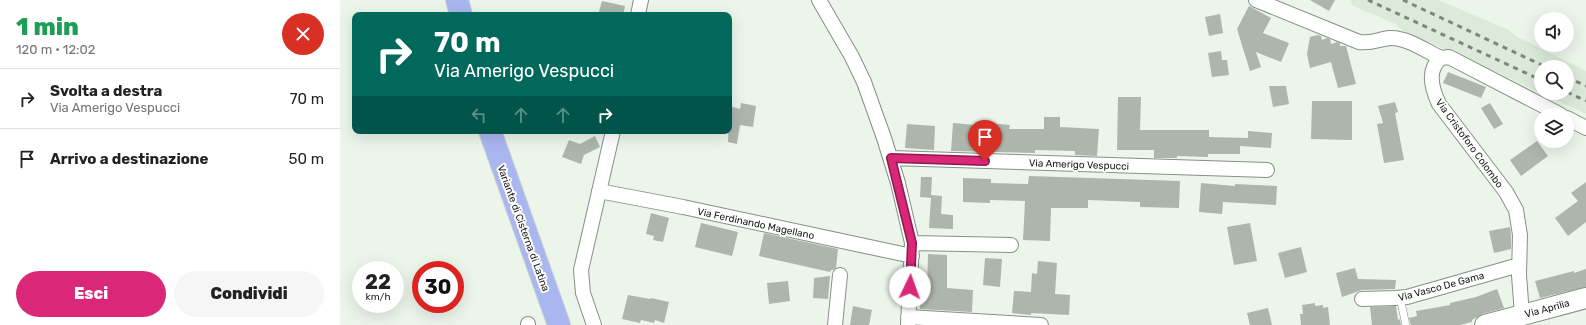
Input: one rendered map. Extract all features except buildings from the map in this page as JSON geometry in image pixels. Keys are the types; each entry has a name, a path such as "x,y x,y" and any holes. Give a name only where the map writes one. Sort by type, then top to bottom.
{"main road":[{"path":"458,0 460,12"},
{"name":"Variante di Cisterna di Latina","path":"491,134 559,325"}],"street":[{"path":"639,12 642,0"},
{"path":"819,0 860,74 891,158 912,250 908,321 1041,325"},
{"path":"1256,0 1354,41 1369,43 1389,38 1401,39 1441,58 1449,57 1548,108"},
{"name":"Via Cristoforo Colombo","path":"1441,58 1435,64 1432,73 1432,88 1435,96 1439,104 1490,171 1513,205 1517,215 1520,228 1520,265 1526,318"},
{"path":"1574,122 1586,128"},
{"path":"594,325 583,293 580,270 612,134"},
{"name":"Via Amerigo Vespucci","path":"891,158 1267,170"},
{"name":"Via Ferdinando Magellano","path":"599,191 912,250 1011,245"},
{"name":"Via Vasco De Gama","path":"1362,299 1400,298 1520,265"},
{"path":"835,325 840,275"},
{"name":"Via Aprilia","path":"1485,325 1526,318 1586,298"}],"lane":[{"path":"1400,298 1406,325"}],"shaded area":[{"path":"1350,0 1438,0 1509,30 1516,36 1534,45 1534,52 1548,52 1564,60 1534,60 1534,90 1497,72 1479,67 1462,57 1403,31 1396,24 1353,6"},
{"path":"1574,65 1586,71 1586,114 1556,100 1574,100"}],"railway":[{"path":"1368,0 1534,77"},
{"path":"1403,0 1534,61"},
{"path":"1574,80 1586,86"},
{"path":"1574,95 1586,101"}],"route":[{"path":"910,287 912,243 891,158 985,161"}]}
